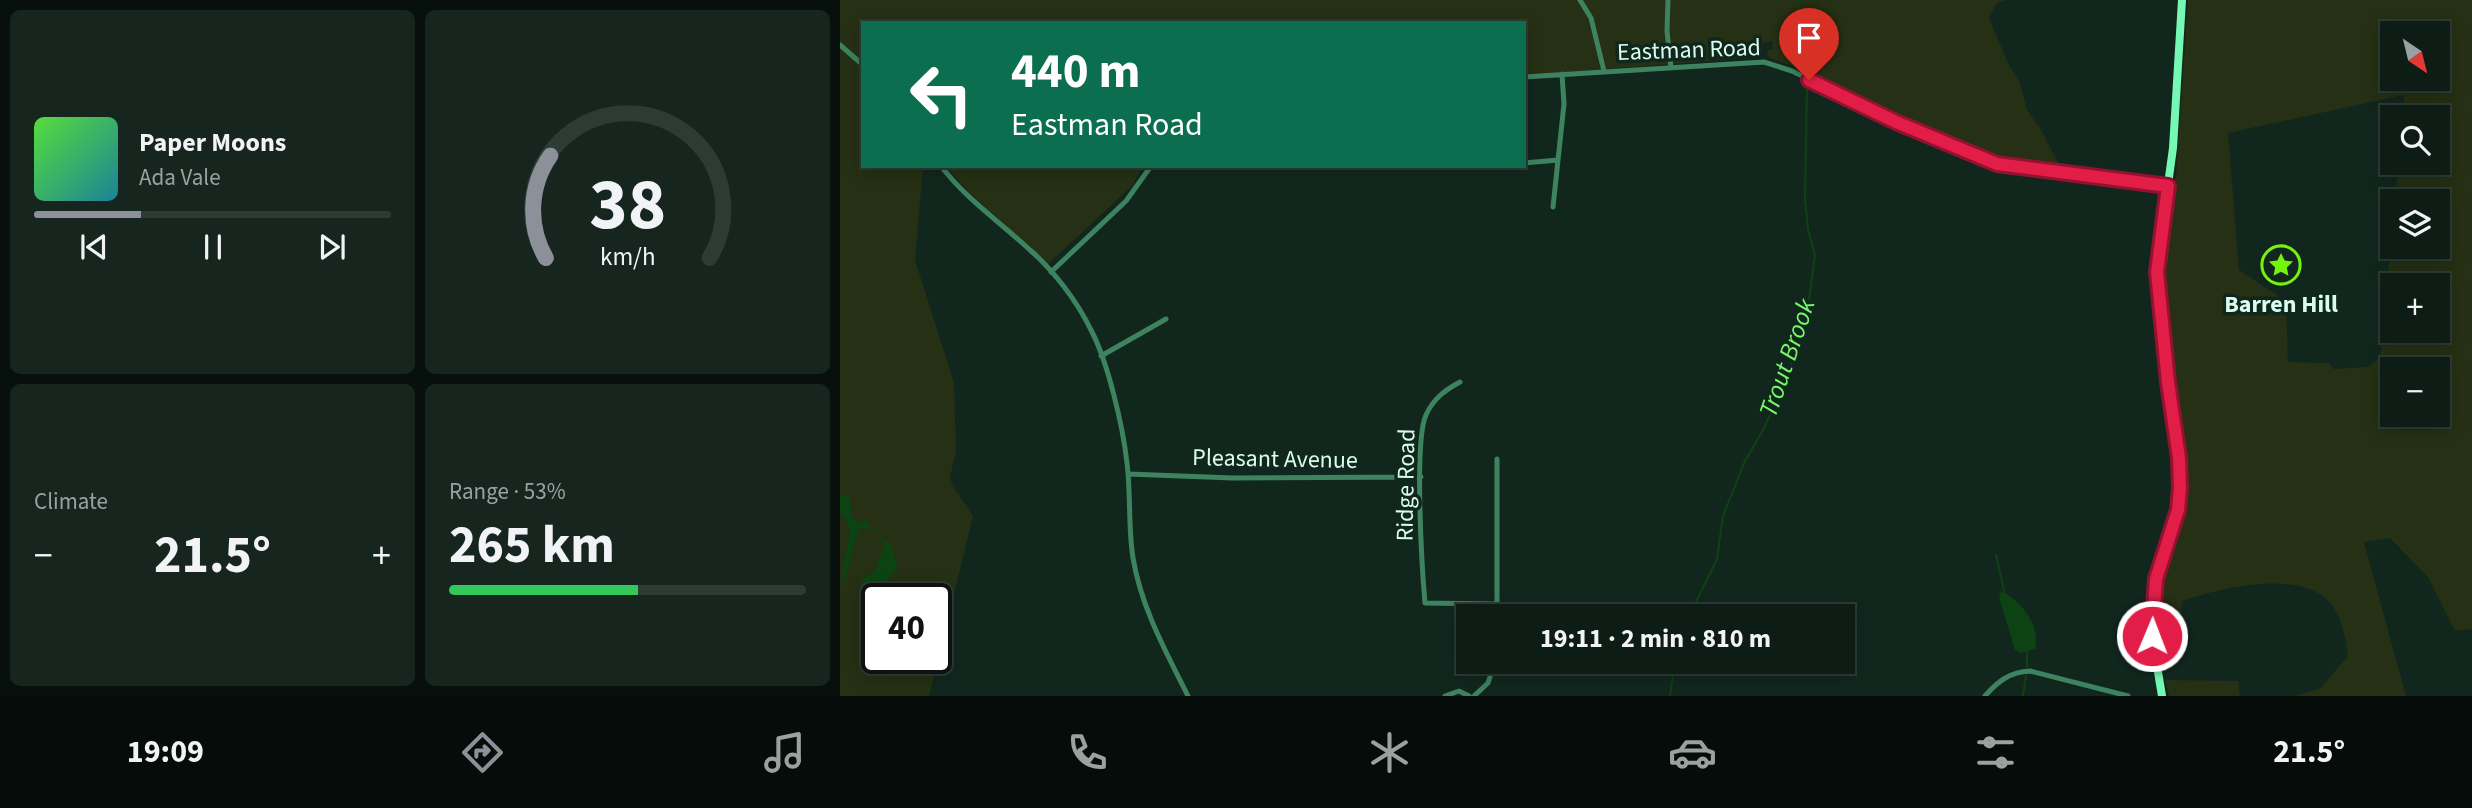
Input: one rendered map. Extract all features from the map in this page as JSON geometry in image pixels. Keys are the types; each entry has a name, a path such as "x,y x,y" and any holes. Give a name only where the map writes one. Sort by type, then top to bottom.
{"street":[{"path":"1580,0 1591,19 1604,71"},
{"path":"1668,0 1667,31 1671,68"},
{"path":"2162,696 2152,636 2153,599 2162,554 2178,510 2180,488 2179,458 2157,272 2174,137 2182,0"},
{"path":"840,45 861,63"},
{"name":"Eastman Road","path":"1526,78 1764,62 1792,71 1896,122 1997,164 2168,186"},
{"path":"1553,207 1564,104 1562,74"},
{"path":"1526,163 1558,160"},
{"path":"943,168 969,197 1031,250 1083,316 1101,356 1123,439 1128,474 1130,537 1138,582 1158,635 1188,696"},
{"path":"1051,272 1126,201 1149,168"},
{"path":"1101,356 1166,319"},
{"name":"Ridge Road","path":"1460,382 1444,391 1425,415 1421,477 1424,603 1497,604"},
{"path":"1497,459 1497,604"},
{"name":"Pleasant Avenue","path":"1128,474 1233,478 1421,477"},
{"path":"1985,696 2007,676 2017,671 2030,671 2128,696"},
{"path":"1446,696 1459,691 1471,696 1488,683 1491,674"}],"shaded area":[{"path":"840,0 2005,0 1996,4 1989,18 2008,63 2020,83 2027,110 2058,163 2021,163 1990,156 1770,58 1767,56 1768,50 1773,49 1772,41 1763,43 1762,56 1758,57 1533,75 1526,73 1526,21 861,21 861,168 923,168 915,260 954,383 956,453 950,476 952,485 973,516 952,602 952,583 861,583 861,674 934,674 929,696 840,696"},
{"path":"2188,0 2472,0 2472,629 2455,631 2428,577 2390,538 2364,542 2406,696 2295,696 2321,688 2348,656 2342,624 2330,602 2310,589 2293,585 2254,584 2215,591 2182,601 2179,659 2162,656 2157,604 2188,486 2173,381 2163,271 2174,205","holes":["2404,95 2404,105 2450,105 2450,175 2398,175 2396,189 2450,189 2450,259 2389,259 2388,273 2450,273 2450,343 2381,343 2380,357 2450,357 2450,427 2380,427 2380,358 2367,367 2334,369 2329,363 2288,362 2286,301 2239,270 2228,133"]},
{"path":"947,168 1142,168 1132,186 1048,264 970,193"},
{"path":"849,496 852,516 857,522 865,520 874,532 866,528 860,529 841,586 849,538 846,520 840,513 840,497"},
{"path":"879,535 891,545 898,567 887,583 862,583 861,580 876,570 884,545"},
{"path":"2001,591 2016,601 2028,615 2035,632 2035,649 2021,653 2015,650 1999,597"},
{"path":"2165,680 2238,681 2240,696 2169,696"}],"waterway":[{"name":"Trout Brook","path":"1798,0 1799,22 1813,73"},
{"name":"Trout Brook","path":"1695,604 1717,559 1723,516 1745,461 1764,428 1786,379 1807,316 1815,255 1808,230 1805,199 1807,86"},
{"path":"1996,555 2004,591"},
{"path":"2027,651 2027,667"},
{"name":"Trout Brook","path":"1670,696 1673,674"},
{"path":"2023,696 2026,676"}],"place":[{"name":"Barren Hill","path":"2281,265"}],"route":[{"path":"1809,80 1896,122 1997,164 2011,168 2168,186 2157,272 2179,458 2180,488 2178,510 2156,579 2152,636"}]}
